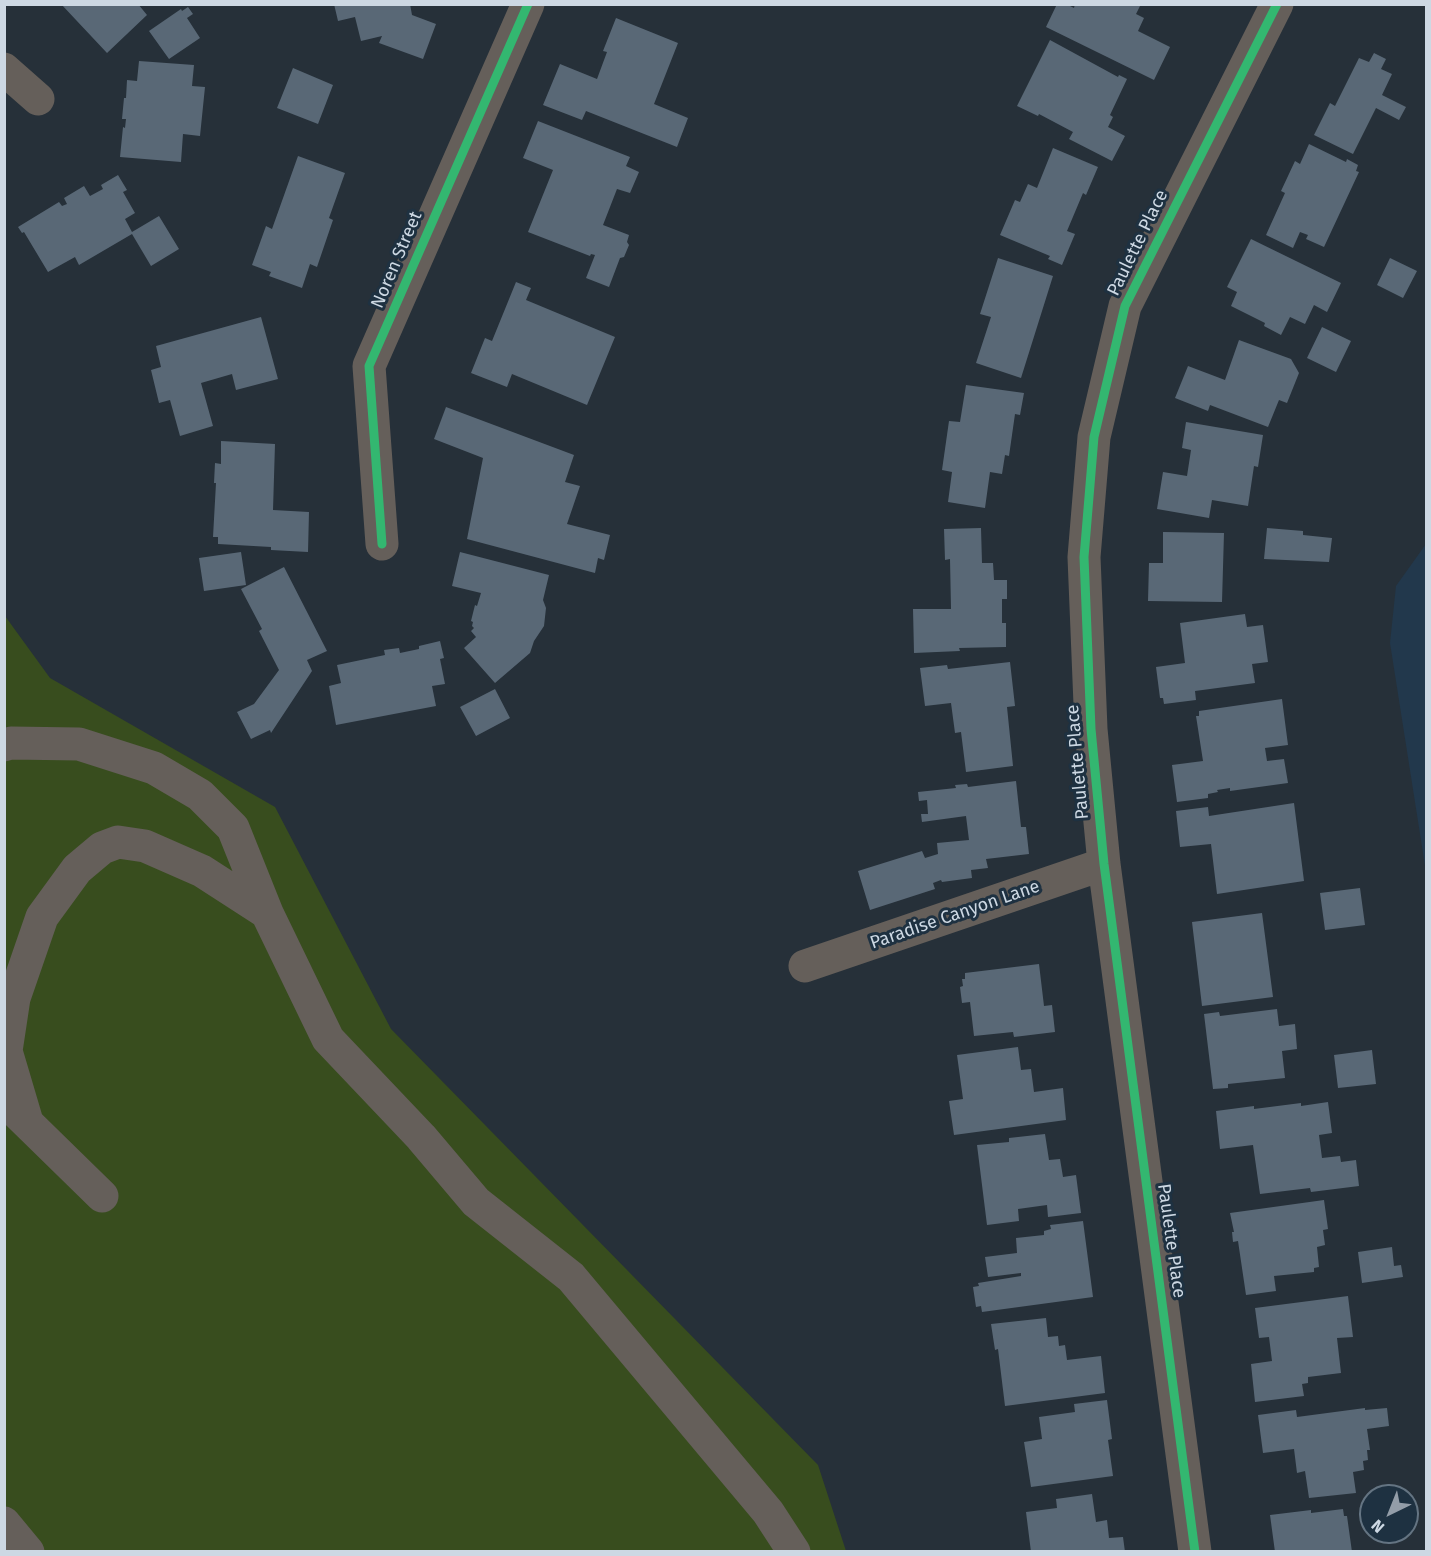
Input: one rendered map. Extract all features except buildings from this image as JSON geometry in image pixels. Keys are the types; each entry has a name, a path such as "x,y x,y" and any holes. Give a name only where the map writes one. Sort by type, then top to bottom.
{"street":[{"name":"Noren Street","path":"382,544 369,366 528,4"},
{"name":"Paulette Place","path":"1195,1551 1104,864 1090,729 1084,557 1094,437 1125,306 1277,4"},
{"path":"4,69 38,99"},
{"path":"4,745 11,742 80,744 154,768 200,795 233,828 267,913 328,1039 421,1137 476,1202 571,1277 768,1512 794,1551"},
{"path":"102,1196 16,1111 6,1051 14,998 42,917 77,869 102,848 118,843 145,846 202,871 267,913"},
{"name":"Paradise Canyon Lane","path":"805,966 1104,864"},
{"path":"4,1523 28,1551"}],"shaded area":[{"path":"1426,544 1426,872 1390,643 1396,586"}],"green space":[{"path":"5,616 50,678 275,807 391,1029 818,1465 846,1551 5,1551"}],"cycle path":[{"path":"382,544 369,366 528,4"},
{"path":"1195,1552 1104,864 1091,729 1084,557 1094,437 1125,306 1277,4"}]}
